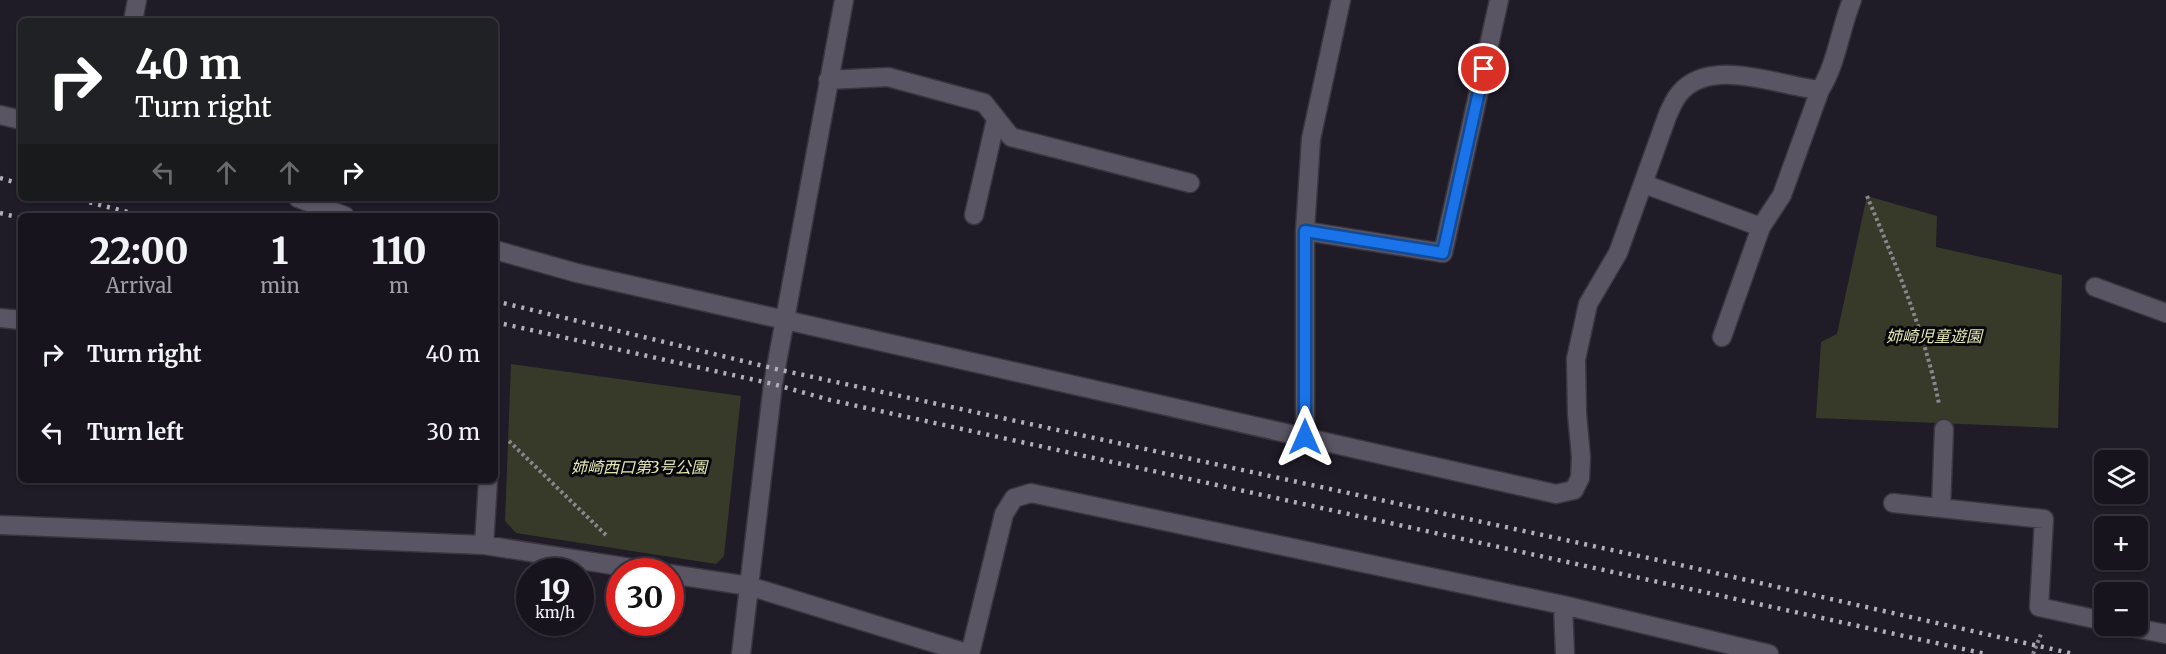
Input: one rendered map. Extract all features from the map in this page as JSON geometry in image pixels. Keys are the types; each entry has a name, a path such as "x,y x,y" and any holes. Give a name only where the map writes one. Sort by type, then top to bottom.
{"street":[{"path":"134,18 137,0"},
{"path":"741,654 772,395 844,0"},
{"path":"1305,437 1305,231 1311,139 1341,0"},
{"path":"1305,231 1443,253 1499,0"},
{"path":"1722,337 1761,227 1782,195 1820,90 1827,79 1852,0"},
{"path":"498,251 577,273 1556,494 1574,490 1580,478 1576,359 1588,304 1618,253 1668,114 1680,93 1708,76 1751,76 1820,90"},
{"path":"828,80 888,77 984,103 1011,137 1190,183"},
{"path":"0,115 18,119"},
{"path":"974,215 996,119"},
{"path":"1644,184 1761,227"},
{"path":"306,201 337,213"},
{"path":"2095,287 2166,313"},
{"path":"0,318 18,320"},
{"path":"1941,508 1944,429"},
{"path":"484,545 488,483"},
{"path":"684,576 749,586 970,654 1004,514 1014,498 1031,493 1563,605 1769,654"},
{"path":"1893,503 2044,519 2039,607 2094,619"},
{"path":"0,525 484,545 606,564"},
{"path":"1563,605 1564,654"},
{"path":"2148,630 2166,634"}],"path":[{"path":"1867,196 1907,297 1934,380 1944,429"},
{"path":"509,441 612,541"},
{"path":"2033,654 2036,645"}],"green space":[{"name":"姉崎児童遊園","path":"1867,196 1937,216 1936,247 2062,275 2058,428 1816,418 1821,342 1837,334"},
{"name":"姉崎西口第3号公園","path":"511,364 741,396 724,556 716,564 516,533 505,521"}],"railway":[{"path":"0,178 18,183"},
{"path":"84,201 132,213"},
{"path":"0,213 18,217"},
{"path":"498,302 776,369 1667,562 2074,654"},
{"path":"498,323 773,384 830,400 1986,654"}],"route":[{"path":"1305,437 1305,231 1443,253 1484,69"}]}
